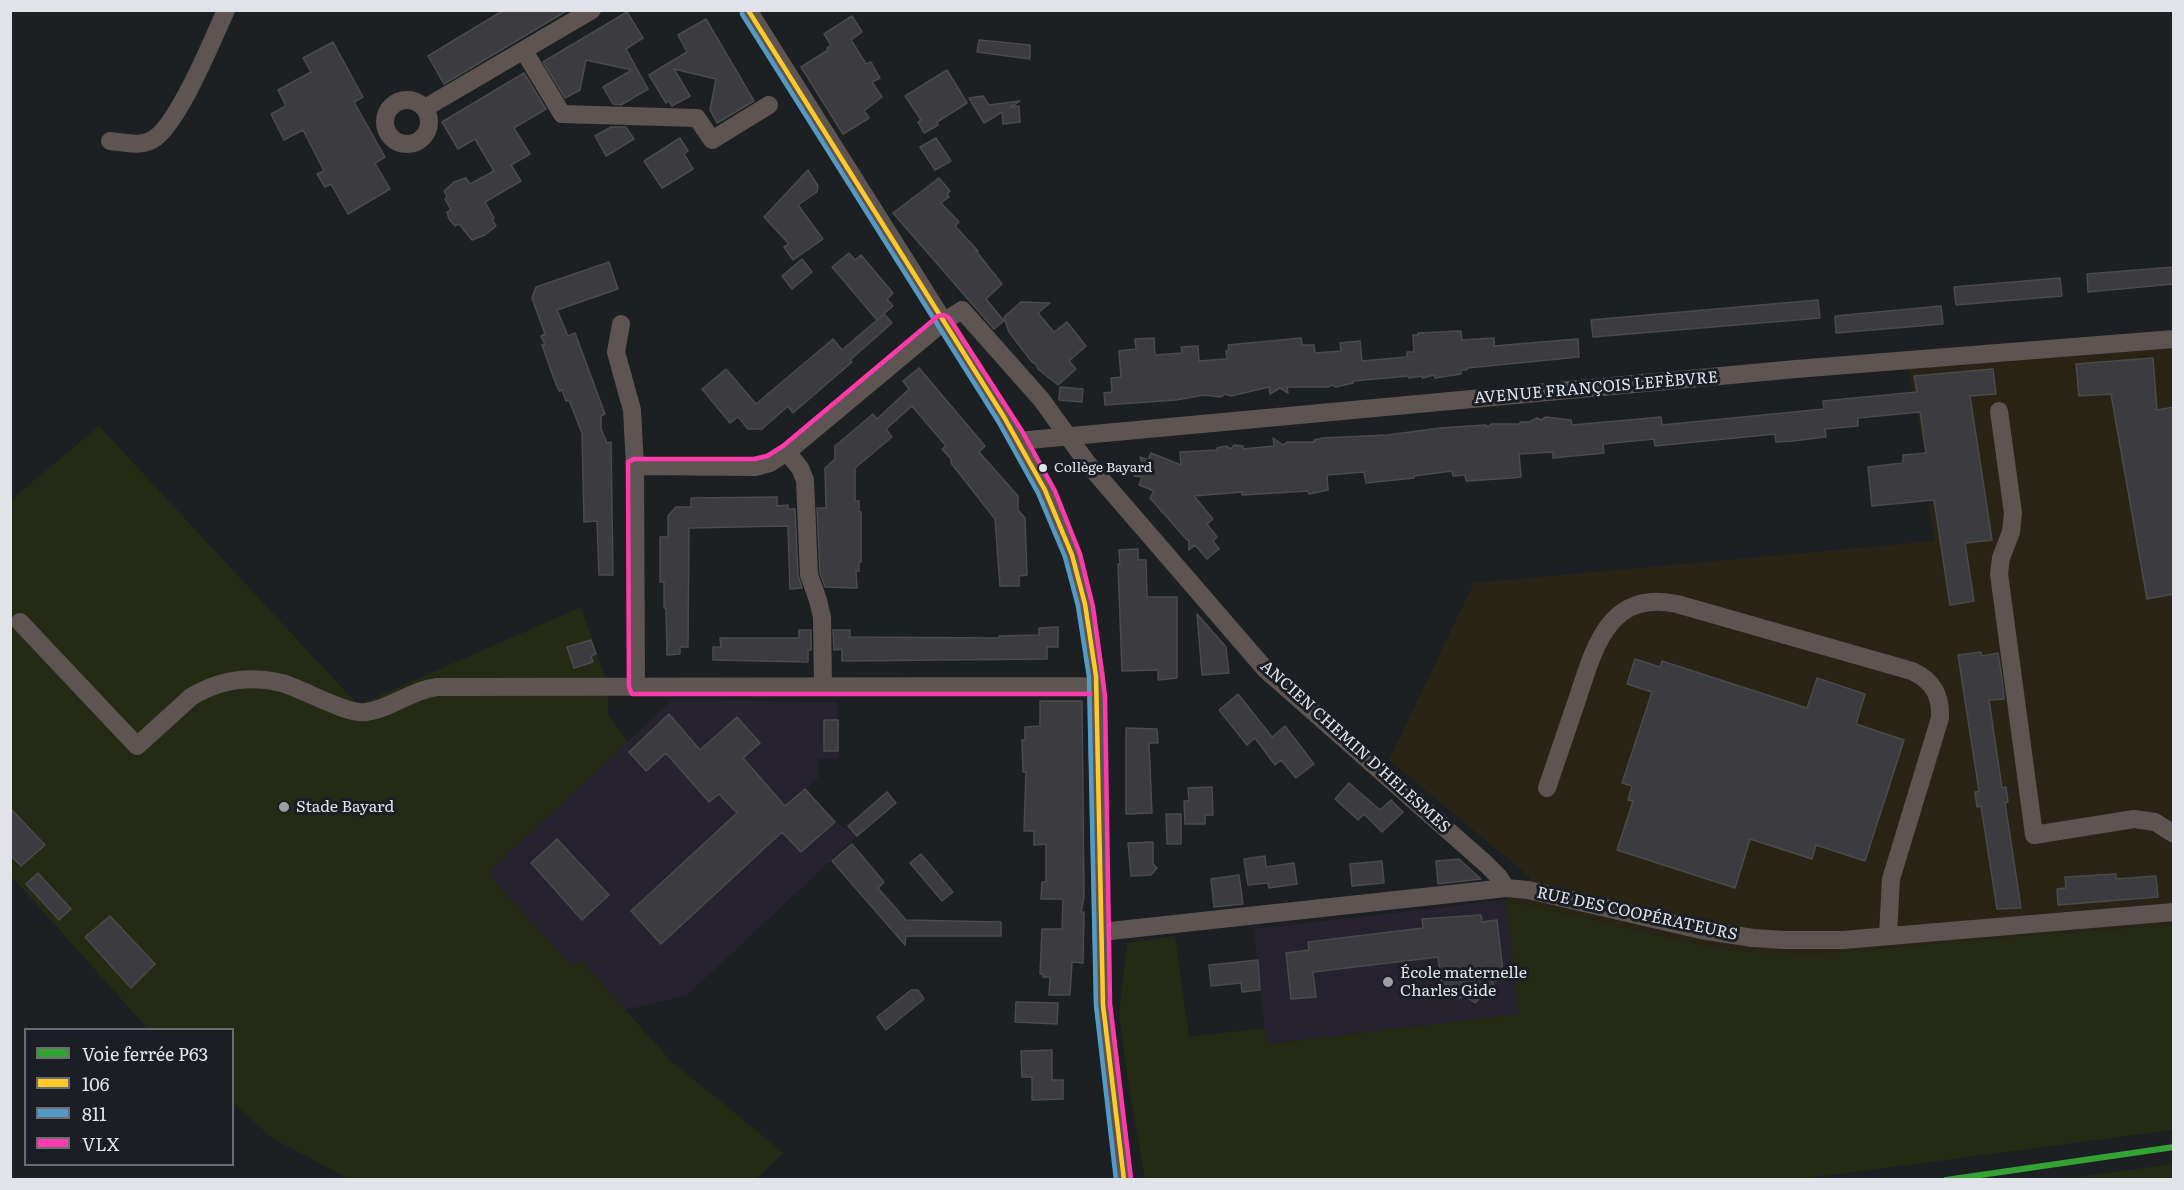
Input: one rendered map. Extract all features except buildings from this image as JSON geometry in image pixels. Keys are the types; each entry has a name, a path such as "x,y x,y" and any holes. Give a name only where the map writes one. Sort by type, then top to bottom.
{"street":[{"path":"110,141 150,142 163,131 193,82 226,10"},
{"path":"425,108 592,10"},
{"path":"748,10 1018,441 1045,490 1072,555 1088,621 1097,686 1104,1020 1124,1179"},
{"path":"524,51 562,114 697,118 712,140 769,105"},
{"name":"ANCIEN CHEMIN D'HELESMES","path":"943,322 962,310 968,314 1041,399 1088,464 1266,670 1483,861 1506,888"},
{"path":"635,466 755,467 770,463 787,452 943,322"},
{"path":"621,324 616,352 632,410 635,466 636,687"},
{"name":"AVENUE FRANÇOIS LEFÈBVRE","path":"1018,441 1825,367 2174,339"},
{"path":"1999,411 2013,513 2011,532 2001,558 1999,574 2034,835 2134,819 2155,822 2174,834"},
{"path":"787,452 800,468 805,480 809,575 813,590 819,600 822,617 823,687"},
{"path":"1547,788 1597,643 1611,621 1633,606 1660,601 1677,604 1912,671 1927,680 1936,691 1939,698 1940,718 1891,879 1888,935"},
{"path":"20,622 137,746 191,697 210,686 232,680 258,679 282,683 357,712 374,710 419,690 437,687 1097,686"},
{"name":"RUE DES COOPÉRATEURS","path":"1101,932 1506,888 1528,890 1701,930 1753,939 1843,940 2174,912"}],"shaded area":[{"path":"2173,333 2173,925 1831,953 1754,952 1715,948 1506,900 1531,878 1389,760 1474,583 1935,541 1929,509 1933,500 1931,485 1906,357"},
{"path":"672,700 837,702 839,758 818,759 818,778 805,789 835,822 857,836 687,995 613,1013 487,873"},
{"name":"École maternelle Charles Gide","path":"1506,900 1520,1014 1266,1044 1254,929"}],"green space":[{"name":"Stade Bayard","path":"99,426 358,705 581,607 605,676 608,715 628,742 487,873 572,967 580,959 672,1062 784,1153 756,1179 349,1179 272,1138 234,1104 234,1028 147,1028 11,876 11,500"},
{"path":"1506,900 1715,948 1754,952 1831,953 2173,925 2173,1130 1794,1180 1145,1179 1119,1015 1127,943 1175,936 1189,1037 1265,1028 1267,1044 1519,1014"},
{"path":"2173,1164 2173,1179 2062,1179"}],"rail line":[{"name":"P63","path":"1946,1180 2174,1147"}],"transit line":[{"name":"106","path":"748,10 1004,417 1045,490 1072,555 1085,604 1096,676 1103,1005 1124,1180"},
{"name":"811","path":"742,14 998,421 1038,493 1065,557 1078,606 1089,677 1096,1005 1116,1180"},
{"name":"VLX","path":"1090,694 632,694 629,687 628,462 634,459 754,459 767,456 783,446 938,316 944,315 949,318 1022,431 1055,491 1080,554 1093,607 1105,696 1110,1004 1131,1179"}],"place":[{"name":"Collège Bayard","path":"1043,468"},
{"name":"Stade Bayard","path":"284,807"},
{"name":"École maternelle Charles Gide","path":"1388,982"}]}
